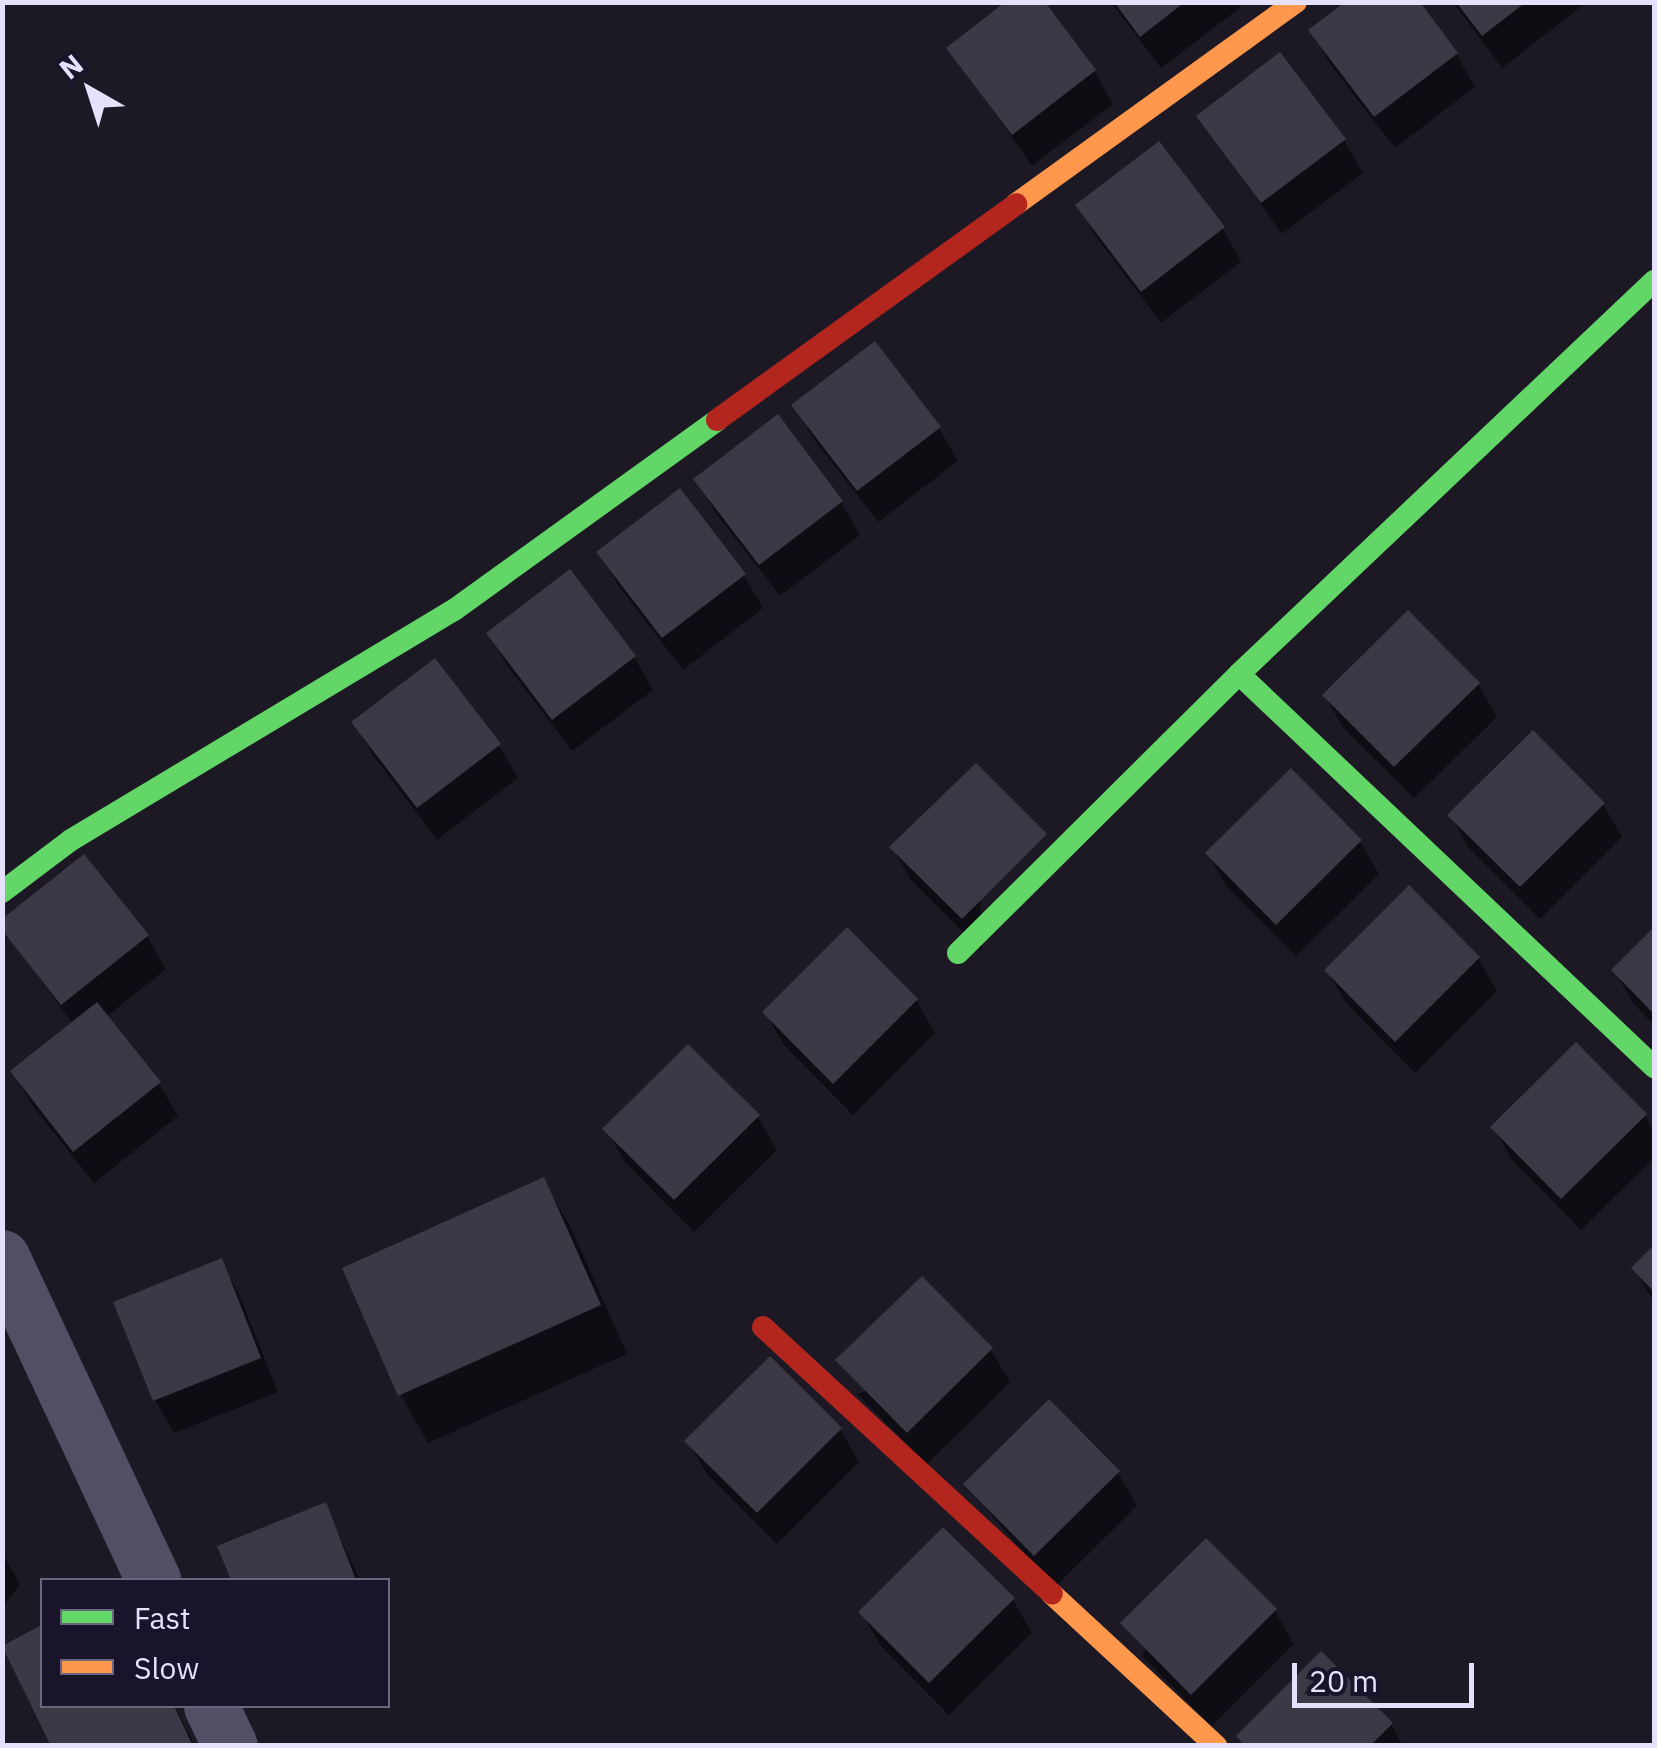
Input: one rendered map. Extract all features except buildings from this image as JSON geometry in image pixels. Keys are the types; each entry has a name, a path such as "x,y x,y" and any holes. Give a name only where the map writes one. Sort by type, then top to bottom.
{"street":[{"path":"2,892 71,840 454,610 1296,2"},
{"path":"958,953 1239,674 1654,280"},
{"path":"1239,674 1654,1066"},
{"path":"2,1257 152,1578"},
{"path":"763,1327 1216,1746"},
{"path":"212,1708 230,1746"}],"traffic: fast":[{"path":"958,953 1239,674 1654,281"},
{"path":"2,892 71,840 454,610 717,420"},
{"path":"1239,674 1654,1067"}],"traffic: slow":[{"path":"1016,204 1296,2"},
{"path":"1052,1594 1216,1746"}],"traffic: jam":[{"path":"717,420 1016,204"},
{"path":"763,1327 1052,1594"}]}
